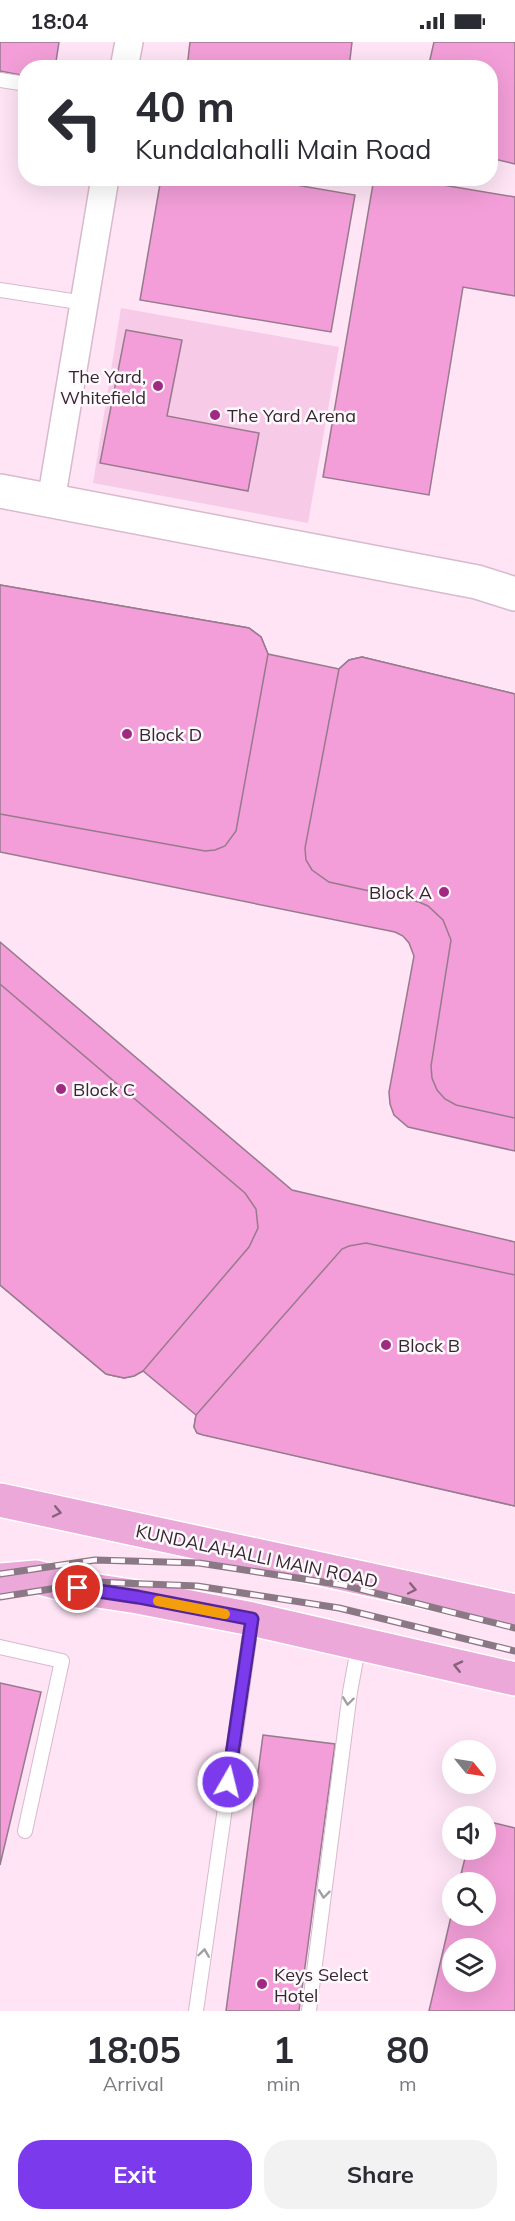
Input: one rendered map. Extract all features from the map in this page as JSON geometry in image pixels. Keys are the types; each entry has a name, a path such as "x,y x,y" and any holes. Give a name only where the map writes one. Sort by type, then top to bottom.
{"main road":[{"name":"KUNDALAHALLI MAIN ROAD","path":"0,1500 515,1611"},
{"path":"0,1567 78,1588 252,1619 515,1679"},
{"path":"0,1580 36,1577"},
{"path":"0,1601 36,1577"}],"street":[{"path":"126,60 129,42"},
{"path":"51,501 104,186"},
{"path":"0,491 477,582 515,594"}],"lane":[{"path":"0,80 18,83"},
{"path":"0,290 85,303"},
{"path":"196,2011 252,1619"},
{"path":"309,2011 350,1692 359,1643"},
{"path":"0,1647 62,1661 25,1831"}],"shaded area":[{"name":"The Yard Arena","path":"121,308 339,347 308,523 93,483"}],"building":[{"path":"0,42 59,42 56,60 18,60 18,74 0,71"},
{"path":"190,42 352,42 350,60 188,60"},
{"path":"434,42 515,42 515,164 498,160 498,60 430,60"},
{"path":"160,186 302,186 355,195 331,332 140,300"},
{"path":"373,186 449,186 515,197 515,296 463,287 429,495 323,477"},
{"path":"126,330 182,340 167,416 259,433 248,491 100,463"},
{"path":"0,585 249,628 261,637 268,654 339,669 349,660 362,657 515,694 515,1151 408,1127 394,1115 389,1092 414,956 409,943 403,936 395,932 0,852"},
{"name":"Block D","path":"0,585 249,628 261,637 268,654 236,831 225,846 205,851 0,814"},
{"name":"Block A","path":"362,657 515,694 515,1118 456,1105 445,1099 437,1090 432,1078 431,1066 451,940 443,920 428,906 419,902 329,882 312,870 306,860 305,848 339,669 349,660"},
{"path":"0,942 292,1190 515,1242 515,1506 197,1433 194,1427 196,1415 143,1371 124,1378 106,1374 0,1285"},
{"name":"Block C","path":"0,984 245,1193 256,1209 258,1228 249,1247 143,1371 134,1376 124,1378 106,1374 0,1285"},
{"name":"Block B","path":"366,1243 515,1275 515,1506 197,1433 194,1427 196,1415 342,1249"},
{"path":"0,1683 41,1692 0,1865"},
{"path":"263,1735 335,1744 299,2011 226,2011"},
{"path":"496,1823 515,1828 515,2011 429,2011 442,1955 442,1992 496,1992 496,1938 446,1938 449,1926 496,1926 496,1872 462,1872 464,1860 496,1860"}],"railway":[{"path":"0,1574 95,1560 199,1563 343,1585 515,1628"},
{"path":"0,1597 95,1582 197,1586 339,1608 515,1651"}],"slow traffic":[{"path":"158,1601 225,1614"}],"place":[{"name":"The Yard, Whitefield","path":"158,386"},
{"name":"The Yard Arena","path":"215,415"},
{"name":"Block D","path":"127,734"},
{"name":"Block A","path":"444,892"},
{"name":"Block C","path":"61,1089"},
{"name":"Block B","path":"386,1345"},
{"name":"Keys Select Hotel","path":"262,1984"}],"route":[{"path":"78,1588 252,1619 228,1782"}]}
